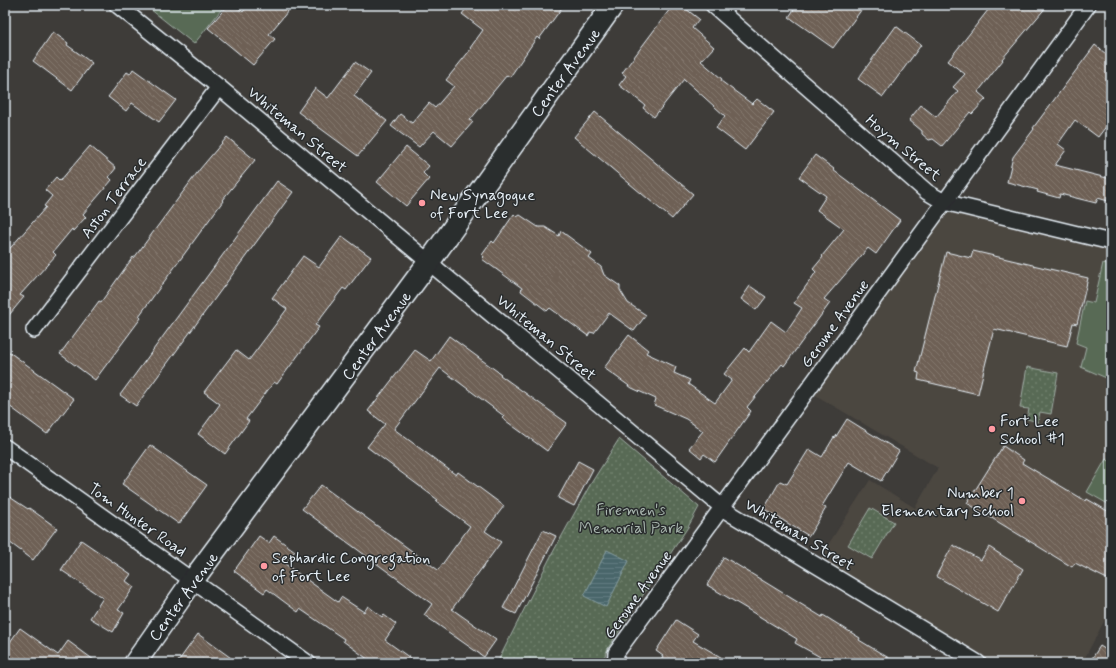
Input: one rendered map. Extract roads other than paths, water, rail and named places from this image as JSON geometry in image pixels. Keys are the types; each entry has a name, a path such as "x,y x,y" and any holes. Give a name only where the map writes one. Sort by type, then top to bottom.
{"main road":[{"name":"Center Avenue","path":"135,663 193,580 429,262 613,5"}],"street":[{"name":"Whiteman Street","path":"117,5 220,87 722,507 978,663"},
{"name":"Hoym Street","path":"713,5 927,192 944,202 1111,242"},
{"name":"Gerome Avenue","path":"615,663 616,653 1088,5"},
{"name":"Aston Terrace","path":"34,330 220,87"},
{"name":"Tom Hunter Road","path":"5,447 308,663"}],"water":[{"path":"607,550 629,561 606,607 584,596"}],"place":[{"name":"New Synagogue of Fort Lee","path":"422,203"},
{"name":"Fort Lee School #1","path":"992,429"},
{"name":"Number 1 Elementary School","path":"1022,501"},
{"name":"Sephardic Congregation of Fort Lee","path":"264,566"}],"park label":[{"name":"Firemen's Memorial Park","path":"631,518"}]}
